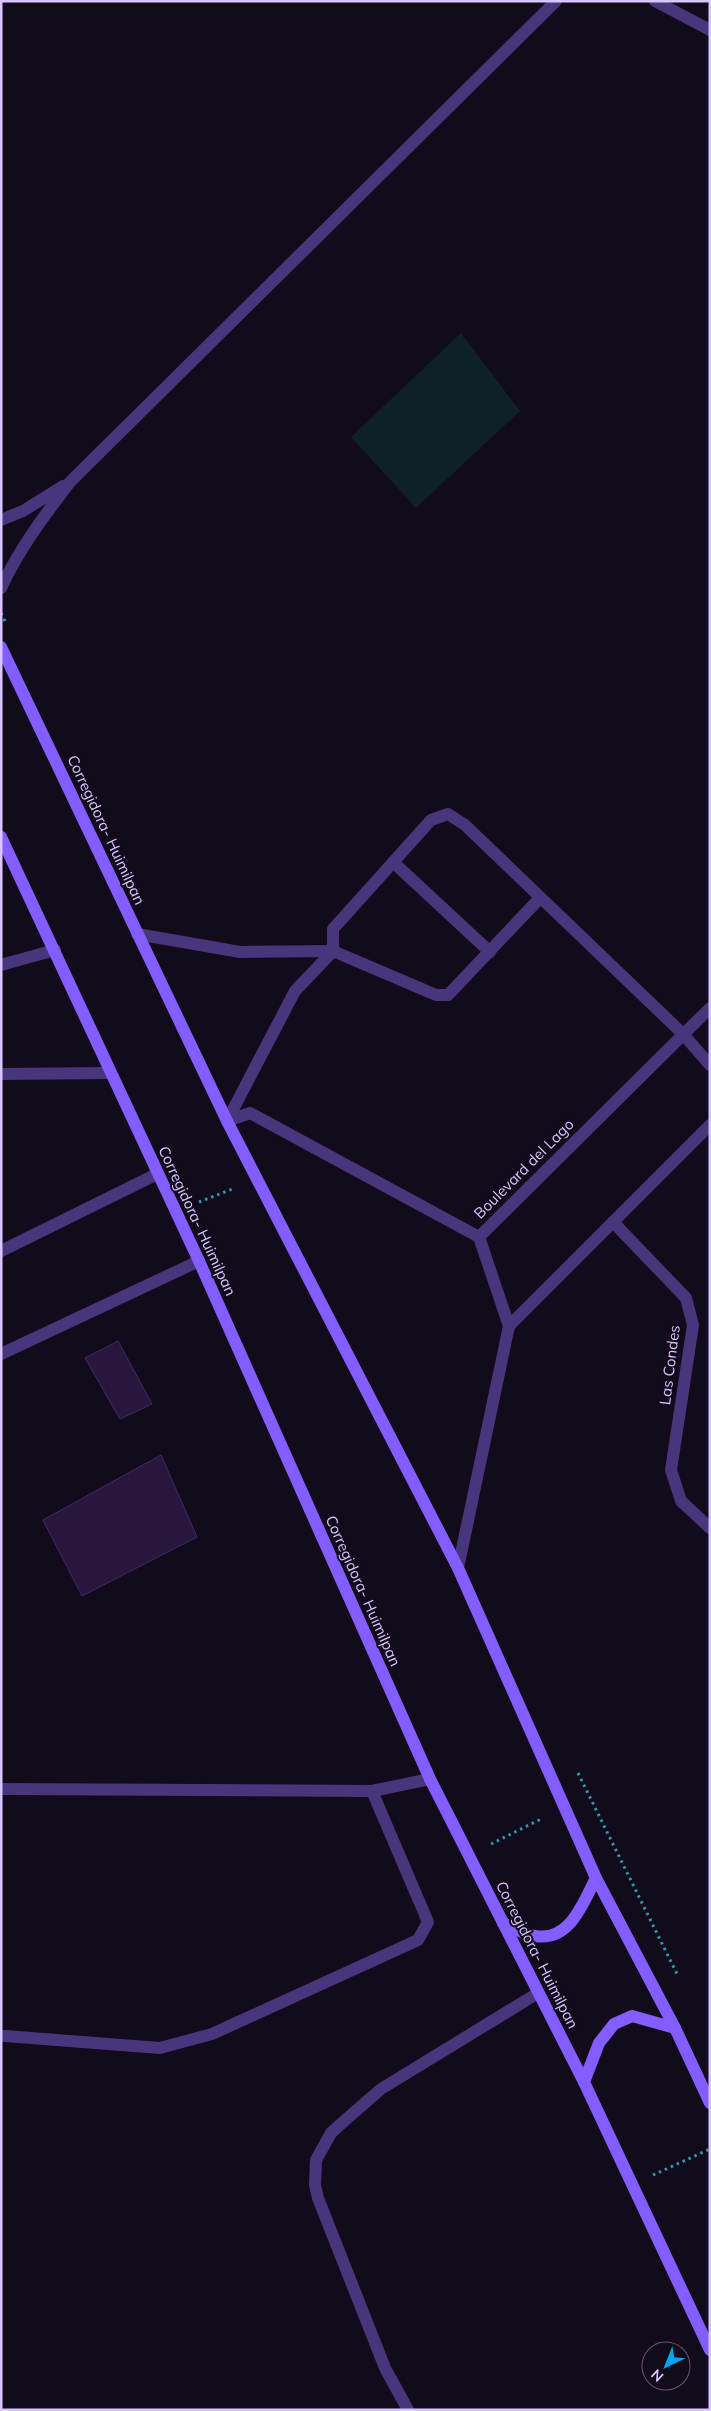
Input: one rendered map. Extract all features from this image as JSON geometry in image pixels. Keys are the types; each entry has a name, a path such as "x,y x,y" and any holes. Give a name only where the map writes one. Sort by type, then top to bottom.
{"main road":[{"name":"Corregidora- Huimilpan","path":"1,648 227,1120 458,1568 596,1878 675,2028 710,2102"},
{"name":"Corregidora- Huimilpan","path":"1,837 55,950 109,1073 199,1261 430,1779 584,2082 710,2350"},
{"path":"503,1923 533,1936 550,1937 565,1930 577,1915 596,1878"},
{"path":"584,2082 599,2043 614,2024 632,2016 675,2028"}],"street":[{"path":"1,588 31,533 70,482 556,1"},
{"path":"655,1 710,30"},
{"path":"1,520 23,511 70,482"},
{"path":"227,1120 295,991 333,951 333,930 431,820 448,814 465,825 683,1034 710,1065"},
{"path":"393,862 490,952"},
{"path":"137,934 240,952 333,951 436,995 448,995 540,898"},
{"path":"1,965 55,950"},
{"name":"Boulevard del Lago","path":"227,1120 250,1113 479,1237 710,1008"},
{"path":"1,1074 109,1073"},
{"path":"509,1326 710,1125"},
{"path":"1,1251 157,1174"},
{"name":"Las Condes","path":"613,1222 686,1298 693,1325 671,1470 681,1501 710,1528"},
{"path":"458,1568 509,1326 479,1237"},
{"path":"1,1354 199,1261"},
{"path":"1,1789 372,1791 430,1779"},
{"path":"5,2036 160,2048 212,2034 418,1940 428,1922 372,1791"},
{"path":"408,2410 386,2368 318,2198 315,2185 316,2160 330,2133 381,2089 538,1993"}],"path":[{"path":"175,1211 259,1179"},
{"path":"468,1856 564,1808"},
{"path":"632,2184 710,2149"}],"green space":[{"path":"461,333 520,411 416,508 351,437"}],"building":[{"path":"118,1341 152,1404 120,1419 85,1358"},
{"path":"161,1455 197,1537 82,1596 43,1520"}]}
